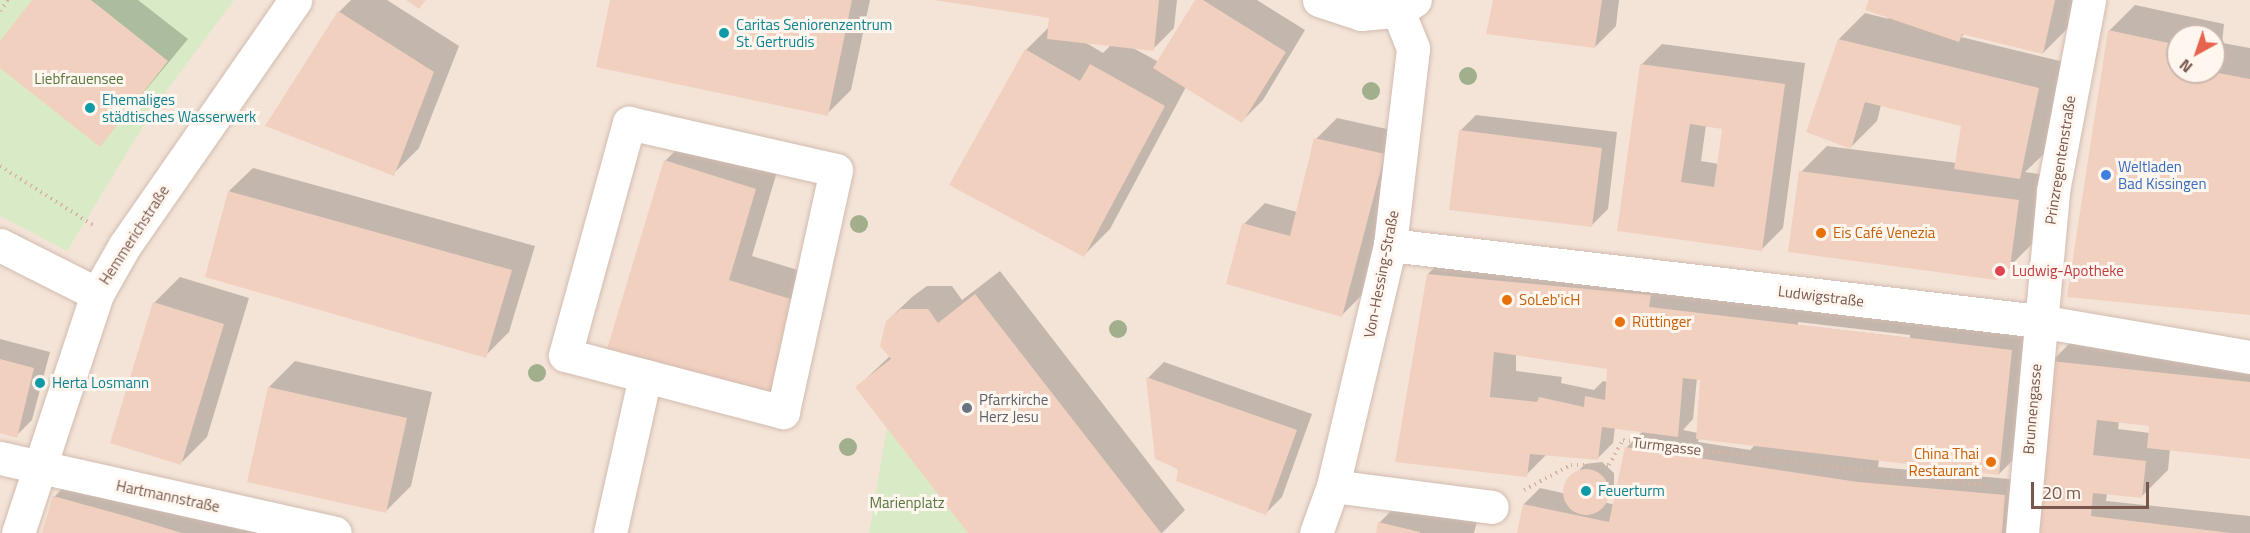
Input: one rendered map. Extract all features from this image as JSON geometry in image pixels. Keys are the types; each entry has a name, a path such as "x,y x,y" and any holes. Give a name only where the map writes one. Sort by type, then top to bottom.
{"street":[{"name":"Hemmerichstraße","path":"18,533 97,294 126,245 296,0"},
{"path":"1319,0 1361,14 1406,5"},
{"name":"Prinzregentenstraße","path":"2039,321 2053,191 2089,0"},
{"name":"Von-Hessing-Straße","path":"1316,533 1333,486 1390,245 1413,48 1406,5"},
{"path":"629,123 836,170 783,412 645,376 564,355 629,123"},
{"path":"0,245 97,294"},
{"name":"Ludwigstraße","path":"1390,245 2039,321 2250,357"},
{"name":"Brunnengasse","path":"2022,533 2039,321"},
{"path":"610,533 645,376"},
{"name":"Hartmannstraße","path":"0,458 336,533"},
{"path":"1333,486 1492,507"}],"path":[{"path":"0,12 8,0"},
{"path":"0,166 126,245"},
{"name":"Turmgasse","path":"1492,507 1570,465 1609,465 1623,440 2025,491"}],"shaded area":[{"path":"0,0 2250,0 2250,533 0,533"}],"green space":[{"name":"Liebfrauensee","path":"0,0 234,0 158,102 67,251 0,216"},
{"name":"Marienplatz","path":"887,428 968,533 869,533"}],"building":[{"name":"Ehemaliges städtisches Wasserwerk","path":"32,0 91,0 168,61 100,147 0,68 0,41"},
{"path":"406,0 426,0 419,9"},
{"name":"Caritas Seniorenzentrum St. Gertrudis","path":"610,0 852,0 828,116 596,67"},
{"path":"935,0 1159,0 1154,51 1047,39 1049,18"},
{"path":"1195,0 1203,0 1286,52 1242,123 1153,68"},
{"path":"1493,0 1602,0 1595,48 1486,34"},
{"path":"1869,0 2055,0 2043,54 1962,34 1959,42 1865,10"},
{"path":"338,11 434,72 394,176 265,126"},
{"path":"2108,30 2166,42 2166,84 2226,84 2226,74 2250,79 2250,315 2067,297"},
{"path":"1838,39 2039,88 2020,179 1954,169 1961,126 1865,102 1851,149 1806,132"},
{"path":"1025,49 1080,81 1090,64 1165,106 1084,257 949,185"},
{"path":"1640,64 1785,84 1762,251 1617,231","holes":["1690,124 1722,129 1714,187 1681,182"]},
{"path":"1459,130 1602,148 1592,227 1449,210"},
{"path":"1314,138 1385,154 1342,317 1226,284 1242,223 1290,236"},
{"path":"664,160 756,189 729,280 797,301 768,398 607,349"},
{"path":"1799,171 2019,200 2010,268 1996,280 1788,252"},
{"path":"228,191 512,270 486,358 205,277"},
{"path":"1427,274 1651,295 1649,307 2012,350 1999,475 1696,439 1700,380 1683,378 1678,437 1602,427 1598,460 1530,454 1527,477 1395,462","holes":["1494,352 1607,369 1605,400 1585,396 1584,407 1539,397 1537,402 1490,397"]},
{"name":"Pfarrkirche Herz Jesu","path":"975,294 1161,533 968,533 855,387 891,359 880,346 886,321 901,309 928,309 938,323"},
{"path":"153,302 224,324 181,465 110,443"},
{"path":"0,359 34,368 17,438 0,433"},
{"path":"2050,361 2250,382 2250,459 2147,448 2149,426 2097,420 2093,455 2146,461 2142,498 2093,493 2091,516 2231,533 2040,533"},
{"path":"1146,377 1297,430 1266,515 1176,481 1178,469 1155,459"},
{"path":"268,387 407,418 386,513 247,482"},
{"path":"1625,447 1858,482 2005,495 2002,533 1517,533 1523,504 1609,522"},
{"name":"Feuerturm","path":"1586,469 1602,476 1609,492 1602,508 1586,515 1570,508 1563,492 1570,476"},
{"path":"53,496 129,517 182,533 42,533"},
{"path":"1378,522 1420,532 1420,533 1376,533"}],"place":[{"name":"Caritas Seniorenzentrum St. Gertrudis","path":"724,33"},
{"name":"Ehemaliges städtisches Wasserwerk","path":"90,108"},
{"name":"Weltladen Bad Kissingen","path":"2106,175"},
{"name":"Eis Café Venezia","path":"1821,233"},
{"name":"Ludwig-Apotheke","path":"2000,271"},
{"name":"SoLeb'icH","path":"1507,300"},
{"name":"Rüttinger","path":"1620,322"},
{"name":"Herta Losmann","path":"40,383"},
{"name":"Pfarrkirche Herz Jesu","path":"967,408"},
{"name":"China Thai Restaurant","path":"1991,462"},
{"name":"Feuerturm","path":"1586,491"}]}
